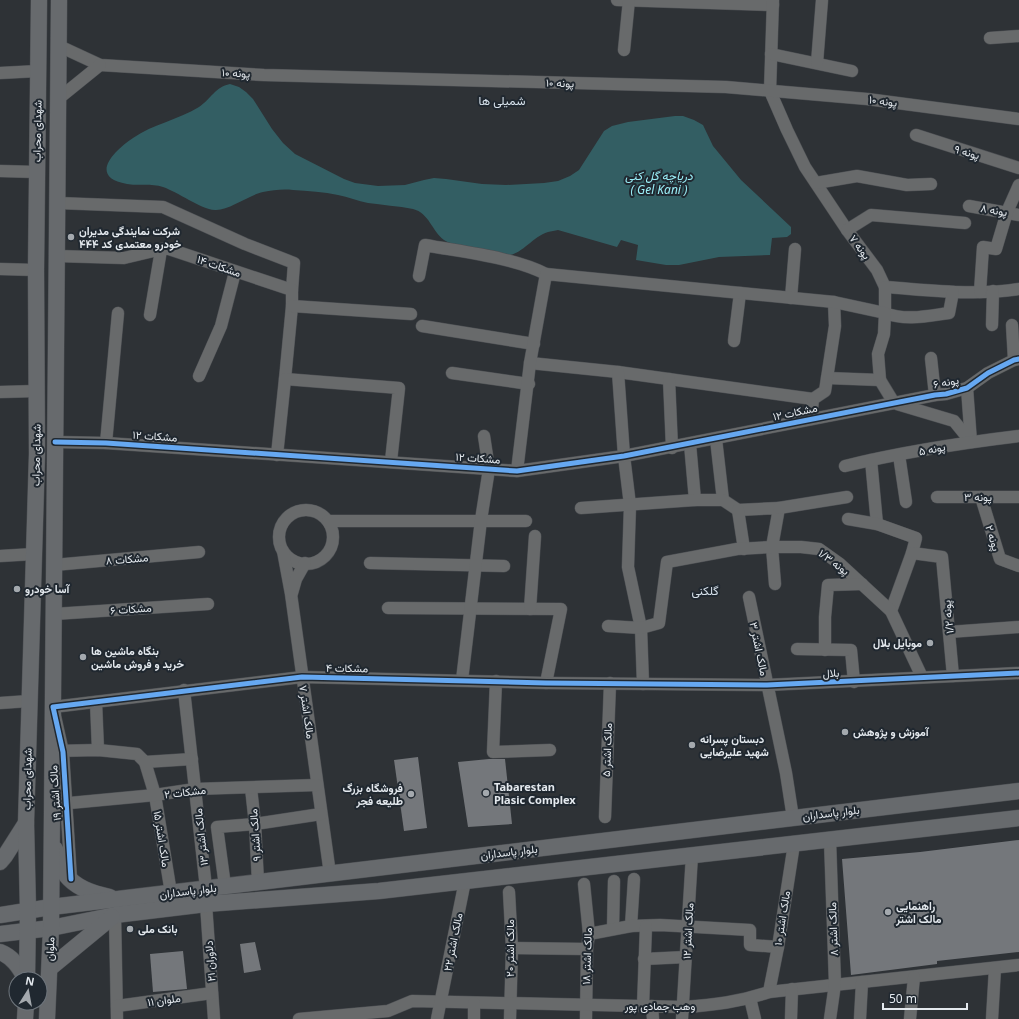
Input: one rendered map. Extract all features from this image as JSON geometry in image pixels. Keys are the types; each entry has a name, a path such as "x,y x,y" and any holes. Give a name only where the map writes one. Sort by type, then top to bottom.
{"main road":[{"name":"شهدای محراب","path":"28,930 26,823 37,391 36,270 39,0"},
{"name":"شهدای محراب","path":"51,907 52,840 59,804 57,751 53,707 59,0"},
{"name":"بلوار پاسداران","path":"0,934 51,928 206,896 225,886 1019,791"},
{"name":"بلوار پاسداران","path":"0,914 171,893 206,896 379,891 1019,818"},
{"path":"0,862 6,856 26,823"},
{"path":"52,840 61,864 71,879 83,888 97,894 120,899"},
{"name":"ملوان","path":"47,1019 51,907"},
{"path":"50,968 115,915"},
{"name":"ملوان","path":"26,971 28,930"},
{"path":"0,952 6,954 16,963 21,971"}],"street":[{"path":"617,0 773,2 770,91"},
{"path":"624,50 629,0"},
{"path":"817,63 822,0"},
{"path":"990,38 1019,36"},
{"path":"58,99 100,65 59,46"},
{"path":"771,54 852,71"},
{"name":"پونه ۱۰","path":"100,65 264,75 718,87 867,99 1019,119"},
{"path":"0,73 38,71"},
{"name":"پونه ۷","path":"770,91 803,162 847,230 877,270 885,286"},
{"name":"پونه ۹","path":"916,135 951,148 1019,168"},
{"path":"0,171 37,172"},
{"path":"816,183 857,176 907,185 931,184"},
{"path":"980,292 983,247 996,249 1013,213 1019,185"},
{"path":"58,203 163,208 245,244 294,263 292,306 277,455"},
{"name":"پونه ۸","path":"969,206 1013,213"},
{"path":"847,230 871,214 965,223"},
{"path":"419,276 425,245 499,259 534,268 546,274 834,302 894,316 910,318 949,313 953,292"},
{"name":"مشکات ۱۴","path":"57,256 124,258 166,248 292,290"},
{"path":"791,298 795,249"},
{"path":"150,315 161,250"},
{"path":"0,269 36,270"},
{"path":"199,376 221,326 236,272"},
{"path":"517,471 530,362 546,274"},
{"path":"971,442 954,421 894,403 880,380 878,354 884,334 885,286 953,292 980,292 1018,289"},
{"path":"992,325 993,291"},
{"path":"734,341 740,293"},
{"path":"530,362 618,372 813,399 825,391 835,326 834,302"},
{"path":"292,306 411,314"},
{"path":"106,442 118,313"},
{"path":"1012,325 1017,360"},
{"path":"422,326 534,344"},
{"path":"931,358 935,395"},
{"name":"پونه ۶","path":"894,403 946,394 968,388 988,373 1017,360"},
{"path":"618,372 624,456 630,505 628,567 641,628 643,684"},
{"path":"452,373 528,384"},
{"path":"827,378 880,380"},
{"path":"285,379 399,388 391,461"},
{"path":"669,379 672,448"},
{"path":"968,388 971,442"},
{"path":"0,392 37,391"},
{"path":"811,419 813,399"},
{"name":"مشکات ۱۲","path":"55,442 106,442 517,471 672,448 894,403"},
{"path":"462,680 481,520 489,469 484,436"},
{"name":"پونه ۵","path":"845,466 971,442 1019,436"},
{"path":"716,439 723,500"},
{"path":"690,444 695,500"},
{"path":"899,455 906,502"},
{"path":"871,460 877,524"},
{"path":"581,508 695,500 723,500 738,510 779,508 847,497"},
{"name":"پونه ۳","path":"937,497 1019,497"},
{"name":"پونه ۲","path":"981,497 1000,559 1019,566"},
{"path":"776,584 772,547 779,508"},
{"path":"302,510 311,510 319,513 328,521 333,535 332,544 329,552 322,558 305,564 296,562 283,550 280,542 282,525 287,518 294,513 302,510"},
{"path":"738,510 744,549"},
{"path":"848,519 877,524 916,538 912,553 890,611"},
{"path":"328,521 526,520"},
{"path":"530,609 535,536"},
{"name":"پونه ۱/۳","path":"641,628 659,623 667,562 737,549 772,547 819,549 840,564 890,611 922,677"},
{"name":"مالک اشتر ۷","path":"283,550 291,594 330,874"},
{"name":"مشکات ۸","path":"54,565 199,552"},
{"name":"پونه ۱/۲","path":"912,553 942,557 953,676"},
{"path":"0,556 34,554"},
{"path":"370,563 504,566"},
{"path":"291,594 296,579 305,564"},
{"path":"825,650 825,617 828,585 862,584"},
{"name":"مالک اشتر ۳","path":"748,597 786,773 793,818"},
{"name":"مشکات ۶","path":"54,614 208,604"},
{"path":"388,608 561,609 546,683"},
{"path":"608,626 641,628"},
{"path":"949,632 1019,627"},
{"path":"797,649 851,650 854,682"},
{"name":"بلال","path":"643,684 767,685 1019,673"},
{"name":"مشکات ۴","path":"53,707 184,690 302,677 643,684"},
{"path":"496,681 493,752 550,750"},
{"name":"مالک اشتر ۵","path":"605,817 610,683"},
{"name":"مالک اشتر ۱۳","path":"184,690 206,896"},
{"path":"0,703 29,701"},
{"path":"96,702 98,750"},
{"path":"57,751 98,750 137,754 145,762 192,759"},
{"name":"مالک اشتر ۱۵","path":"145,762 155,795 171,893"},
{"name":"مشکات ۲","path":"59,804 155,795 195,789 317,786"},
{"name":"مالک اشتر ۹","path":"251,788 255,824 258,882"},
{"name":"مالک اشتر ۱۹","path":"59,804 71,879"},
{"path":"225,886 217,827 255,824 322,814"},
{"name":"مالک اشتر ۸","path":"830,840 835,984 830,1019"},
{"name":"مالک اشتر ۱۰","path":"769,992 778,947 794,844"},
{"name":"مالک اشتر ۱۲","path":"683,1013 692,855"},
{"path":"630,926 634,879"},
{"name":"مالک اشتر ۲۲","path":"437,1019 465,881"},
{"path":"613,929 614,881"},
{"name":"مالک اشتر ۱۸","path":"584,884 589,934 587,949 586,1019"},
{"name":"مالک اشتر ۲۰","path":"509,892 512,948 509,1003 510,1019"},
{"name":"دلاوران ۲۱","path":"206,896 214,1019"},
{"path":"115,915 117,1019"},
{"path":"589,934 630,926 660,925 750,930 750,944 778,947"},
{"path":"646,926 644,959 647,1006 652,1019"},
{"path":"512,948 587,949"},
{"path":"644,959 686,957"},
{"name":"وهب جمادی پور","path":"299,1019 388,1011 393,1014 412,1001 647,1006 683,1013 750,998 769,992 1019,965"},
{"path":"992,1019 995,968"},
{"path":"910,1019 914,977"},
{"path":"860,1019 862,982"},
{"path":"791,1019 792,989"},
{"name":"ملوان ۱۱","path":"117,1006 212,993"},
{"path":"750,998 755,1019"},
{"path":"474,1003 474,1019"}],"water":[{"name":"دریاچه گل کنی ( Gel Kani )","path":"230,84 239,87 253,99 272,129 283,143 295,154 344,179 355,183 378,186 405,185 434,178 482,184 506,185 558,181 579,170 604,131 612,126 628,122 683,116 703,125 713,146 741,180 791,227 791,234 787,237 772,238 770,255 719,257 679,265 666,265 636,260 638,245 621,240 617,247 558,230 542,234 523,249 512,255 506,256 449,243 440,236 423,214 413,209 368,203 327,193 274,190 251,196 232,206 215,210 196,204 163,187 154,185 127,184 115,181 109,176 107,170 108,163 126,143 149,129 199,107 217,90"}],"building":[{"name":"فروشگاه بزرگ طلیعه فجر","path":"418,757 427,828 404,831 394,760"},
{"name":"Tabarestan Plasic Complex","path":"505,759 512,824 468,827 458,762"},
{"path":"1019,840 1019,952 937,961 937,964 851,975 842,859 920,852"},
{"path":"255,942 261,970 244,973 240,944"},
{"path":"183,951 187,989 153,992 150,954"}],"cycle path":[{"path":"55,442 106,443 517,471 624,456 946,394 967,388 988,373 1019,359"},
{"path":"71,879 63,752 53,707 302,677 546,683 767,685 1019,673"}],"place":[{"name":"شرکت نمایندگی مدیران خودرو معتمدی کد ۴۴۴","path":"71,237"},
{"name":"آسا خودرو","path":"17,589"},
{"name":"موبایل بلال","path":"930,643"},
{"name":"بنگاه ماشین ها خرید و فروش ماشین","path":"83,657"},
{"name":"آموزش و پژوهش","path":"845,732"},
{"name":"دبستان پسرانه شهید علیرضایی","path":"692,745"},
{"name":"Tabarestan Plasic Complex","path":"486,793"},
{"name":"فروشگاه بزرگ طلیعه فجر","path":"411,794"},
{"name":"راهنمایی مالک اشتر","path":"888,912"},
{"name":"بانک ملی","path":"130,929"}],"district":[{"name":"شمیلی ها","path":"502,101"},
{"name":"گلکنی","path":"705,591"}]}
